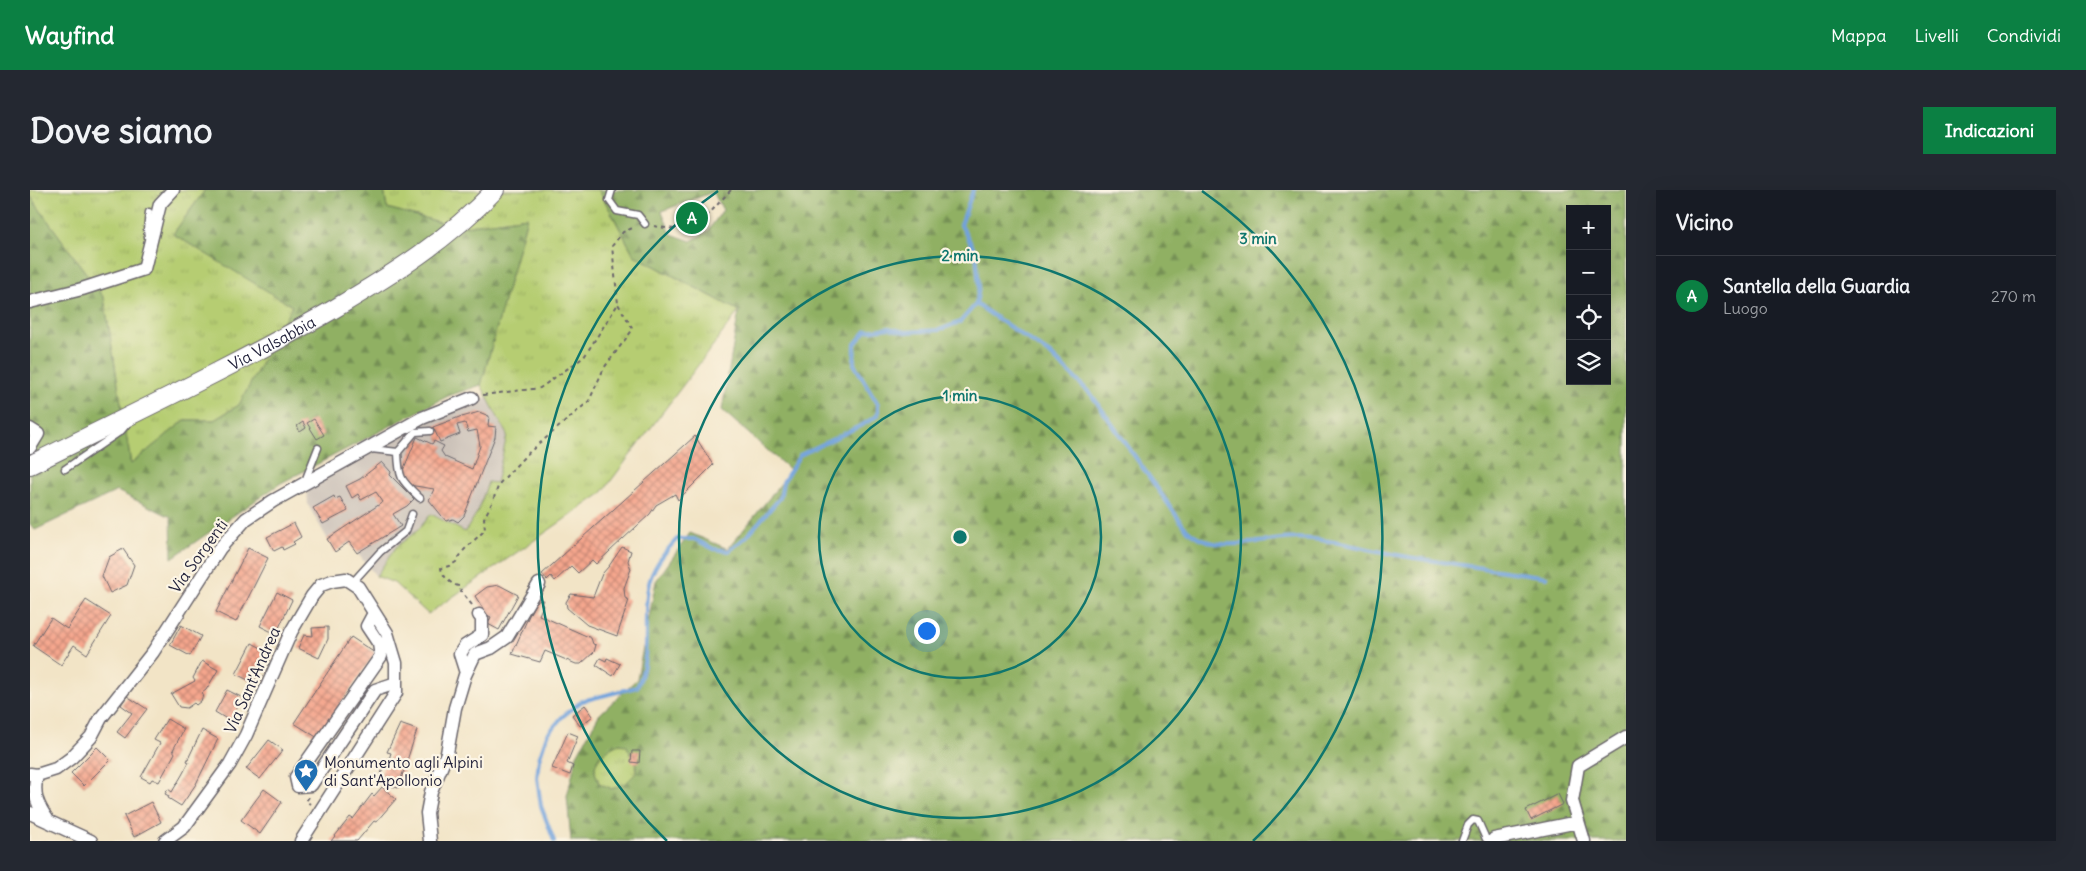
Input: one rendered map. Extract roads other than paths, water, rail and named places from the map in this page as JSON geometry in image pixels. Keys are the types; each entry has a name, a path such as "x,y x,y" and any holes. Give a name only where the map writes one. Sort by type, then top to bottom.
{"main road":[{"name":"Via Valsabbia","path":"30,465 281,340 372,286 452,232 495,190"}],"street":[{"path":"30,302 82,289 144,269 160,204 173,190"},
{"name":"Via Sorgenti","path":"33,774 56,769 71,758 92,737 101,718 153,652 220,548 246,518 305,482 422,418 478,396"},
{"path":"30,429 38,434 30,447"},
{"name":"Via Sant'Andrea","path":"165,841 184,827 230,764 246,735 292,632 312,596 322,585 332,581 346,579 352,583"},
{"path":"301,841 396,693 396,663 387,633 358,587 352,583"},
{"path":"430,841 427,813 431,792 447,753 455,708 466,673 475,654 491,648 507,637 539,584"},
{"path":"374,613 367,626 378,644 380,656 296,777 298,786 311,785 376,690 396,682"},
{"path":"466,673 460,654 465,646 482,635 482,619 479,615"},
{"path":"1584,841 1572,801 1578,766 1626,737"},
{"path":"33,774 34,788 39,807 49,822"},
{"path":"30,813 91,841"},
{"path":"1494,839 1578,822"}],"lane":[{"path":"612,190 609,200 617,211 638,215 645,224"},
{"path":"149,212 147,229 149,243"},
{"path":"65,468 121,431 128,423 132,414"},
{"path":"420,498 402,481 398,469 398,452 415,432 430,431"},
{"path":"305,482 318,448"},
{"path":"367,448 398,452"},
{"path":"352,583 380,552 406,531 412,514"},
{"path":"1462,841 1468,825 1473,820 1478,821 1486,839 1494,839"}],"waterway":[{"path":"554,841 541,806 537,778 539,759 547,735 562,717 582,701 637,687 644,663 648,588 655,568 667,550 677,539 694,539 714,549 729,551 746,537 780,498 783,482 800,455 864,424 878,415 878,404 854,364 855,344 866,331 889,328 905,332 939,330 960,322 976,304 979,287 976,253 961,225 973,190"},
{"path":"976,304 1050,354 1091,394 1183,525 1193,534 1205,540 1217,543 1244,544 1283,539 1314,539 1403,556 1547,577"}],"place":[{"name":"Santella della Guardia","path":"692,218"},
{"name":"Monumento agli Alpini di Sant'Apollonio","path":"306,792"}]}
